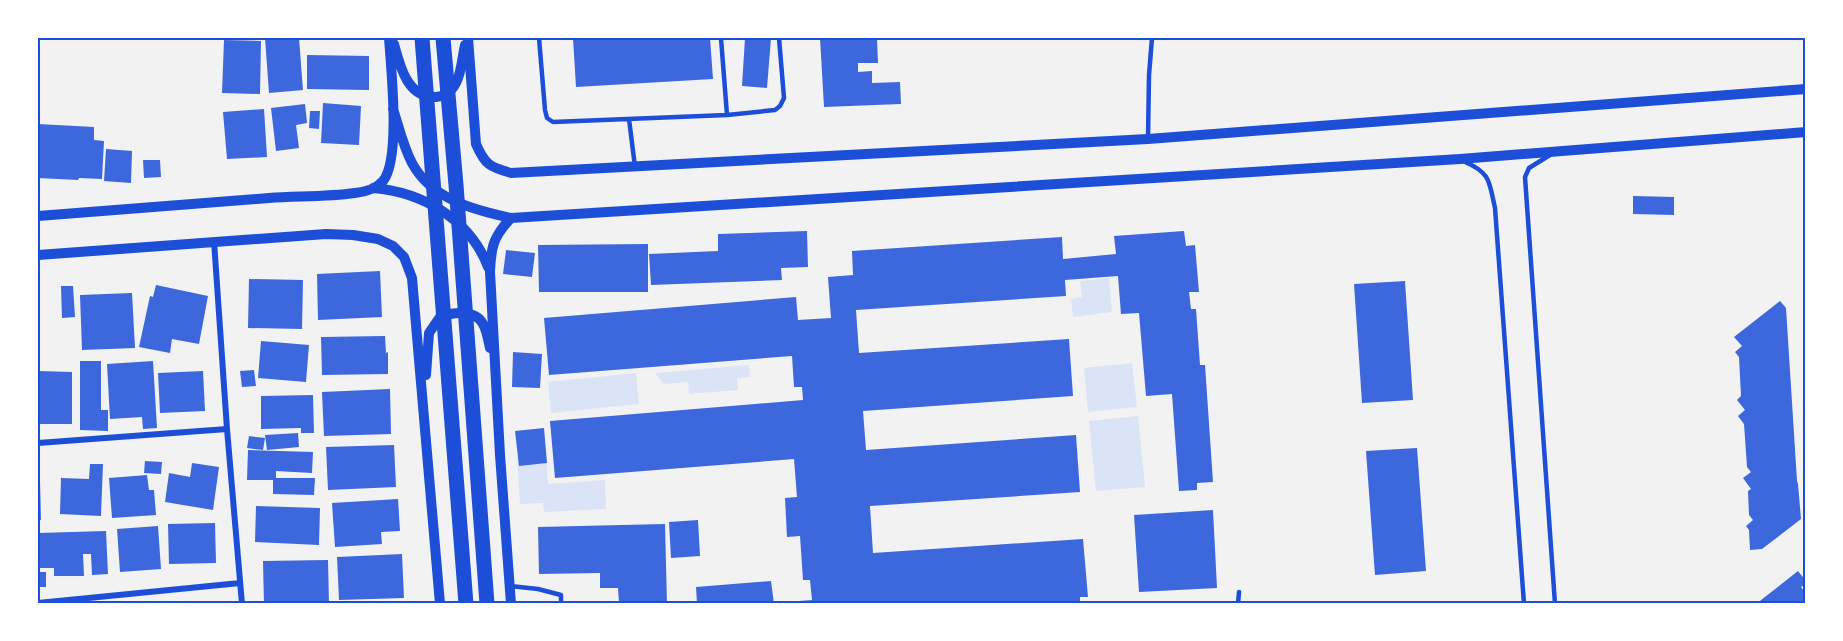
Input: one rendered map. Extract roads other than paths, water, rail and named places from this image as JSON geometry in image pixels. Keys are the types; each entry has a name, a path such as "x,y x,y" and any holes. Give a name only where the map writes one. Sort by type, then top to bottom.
{"main road":[{"path":"422,38 466,603"},
{"path":"443,38 487,603"}],"street":[{"path":"391,38 401,69 408,82 418,93 434,97 446,95 452,91 456,84 468,38"},
{"path":"38,216 354,193 373,188 382,182 392,163 391,38"},
{"path":"468,38 476,144 482,159 497,169 511,173 1148,139 1806,89"},
{"path":"393,109 409,156 424,180 452,200 511,218 1460,159 1806,132"},
{"path":"373,188 397,191 441,209 470,233 483,253 490,272"},
{"path":"511,218 499,230 495,238 491,250 490,272 512,603"},
{"path":"38,255 326,234 378,239 393,246 404,257 412,278 440,603"},
{"path":"214,241 242,603"},
{"path":"423,407 429,333 440,317 459,312 474,316 483,323 495,368"},
{"path":"38,443 227,429"},
{"path":"38,603 240,583"}],"lane":[{"path":"539,38 544,110 547,118 553,122 727,115 775,110 784,98 779,38"},
{"path":"721,38 727,115"},
{"path":"1148,139 1152,38"},
{"path":"629,119 635,168"},
{"path":"1555,603 1525,177 1529,168 1557,152"},
{"path":"1460,159 1479,168 1486,175 1495,208 1524,603"},
{"path":"510,586 538,589 561,596 561,603"},
{"path":"1238,603 1239,592"}]}
